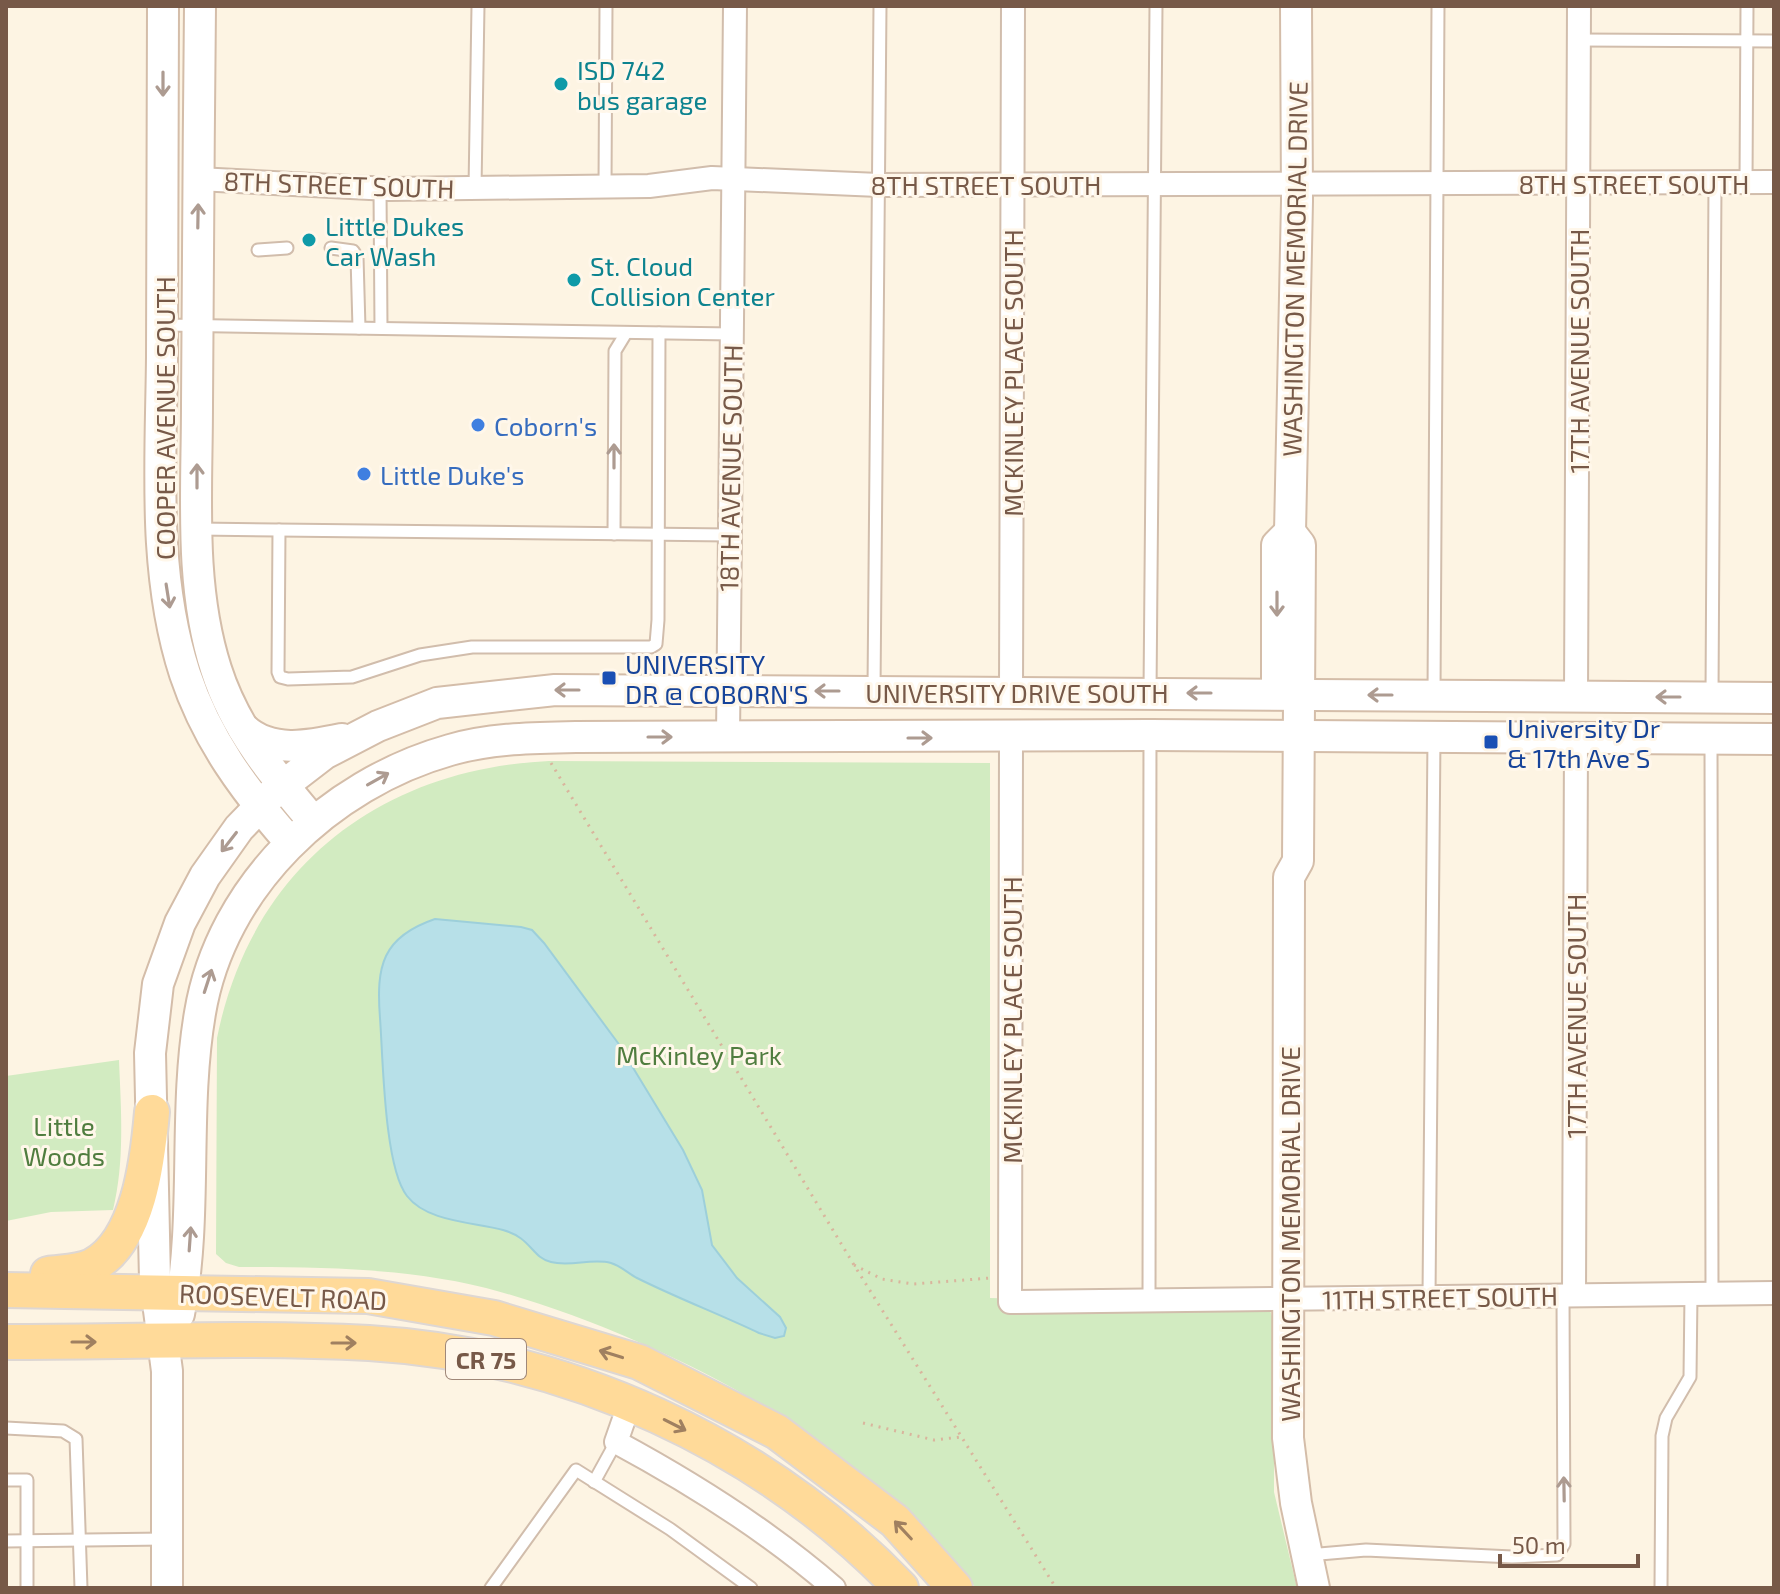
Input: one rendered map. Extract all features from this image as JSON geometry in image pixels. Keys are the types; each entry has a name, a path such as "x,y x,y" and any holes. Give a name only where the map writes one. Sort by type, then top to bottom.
{"main road":[{"name":"COOPER AVENUE SOUTH","path":"163,6 162,543 175,637 198,709 228,764 259,808 290,842"},
{"path":"170,1291 191,1235 197,1038 205,990 232,924 259,881 290,842 313,821 252,747 225,694 207,636 199,581 197,326 200,6"},
{"name":"WASHINGTON MEMORIAL DRIVE","path":"1296,6 1297,184 1290,532 1300,545 1286,736 1298,861 1289,877 1288,1438 1314,1588"},
{"name":"UNIVERSITY DRIVE SOUTH","path":"283,785 324,754 410,712 465,697 555,690 1774,698"},
{"path":"241,726 258,740 279,745 309,745 359,735"},
{"name":"UNIVERSITY DRIVE SOUTH","path":"313,821 393,771 476,743 564,737 1011,738 1150,735 1774,739"},
{"path":"6,1281 89,1268 104,1258 124,1230 147,1165 152,1112 153,1009 172,943 205,876 259,808 283,785"},
{"path":"152,1112 170,1291 167,1588"},
{"name":"ROOSEVELT ROAD","path":"6,1290 368,1296 494,1318 639,1362 777,1432 895,1521 955,1588"},
{"name":"ROOSEVELT ROAD","path":"6,1342 167,1352 370,1343 485,1359 630,1402 752,1464 862,1547 901,1588"}],"street":[{"name":"18TH AVENUE SOUTH","path":"728,738 735,6"},
{"name":"MCKINLEY PLACE SOUTH","path":"1011,692 1013,6"},
{"name":"17TH AVENUE SOUTH","path":"1576,696 1579,6"},
{"name":"8TH STREET SOUTH","path":"198,179 380,189 649,186 689,179 879,185 1774,182"},
{"name":"17TH AVENUE SOUTH","path":"1568,1295 1576,737"},
{"name":"MCKINLEY PLACE SOUTH","path":"1010,1302 1011,738"},
{"name":"11TH STREET SOUTH","path":"1010,1302 1774,1293"},
{"path":"630,1402 616,1442 687,1480 785,1545 834,1588"}],"lane":[{"path":"475,188 478,6"},
{"path":"605,186 606,6"},
{"path":"874,691 880,6"},
{"path":"1150,693 1156,6"},
{"path":"1434,695 1438,6"},
{"path":"1746,183 1747,6"},
{"path":"1579,40 1774,41"},
{"path":"1712,697 1715,183"},
{"path":"380,189 381,328"},
{"path":"258,250 287,248"},
{"path":"331,248 353,251 357,257 359,328"},
{"path":"162,325 732,334"},
{"path":"614,534 615,351 626,333"},
{"path":"279,530 280,677 302,680 352,677 420,655 464,648 651,647 658,636 659,333"},
{"path":"197,529 729,535"},
{"path":"1149,1300 1150,735"},
{"path":"1429,1297 1434,737"},
{"path":"1661,1588 1662,1436 1666,1418 1690,1377 1702,1294 1711,738"},
{"path":"1307,1555 1366,1550 1557,1555 1562,1550 1568,1295"},
{"path":"6,1428 63,1431 76,1439 77,1541 81,1588"},
{"path":"594,1482 616,1442"},
{"path":"491,1588 576,1470 670,1529 751,1588"},
{"path":"6,1480 27,1480 27,1588"},
{"path":"6,1541 167,1539"}],"path":[{"path":"549,757 854,1265 1056,1588"},
{"path":"854,1265 882,1279 913,1284 990,1278"},
{"path":"863,1423 934,1440 961,1437"}],"green space":[{"name":"McKinley Park","path":"549,761 990,763 990,1298 1262,1305 1270,1310 1274,1324 1274,1492 1297,1588 976,1588 926,1536 800,1430 730,1387 649,1347 565,1313 456,1281 363,1270 239,1267 226,1263 216,1254 217,1038 234,978 259,924 292,878 332,839 379,807 431,784 488,768"},
{"name":"Little Woods","path":"119,1060 121,1154 113,1210 51,1212 6,1221 6,1076"}],"water":[{"path":"435,919 521,927 532,930 544,943 618,1043 683,1150 702,1190 712,1245 737,1278 780,1317 786,1328 784,1336 775,1338 759,1333 637,1278 611,1263 566,1264 544,1260 513,1233 438,1216 416,1205 407,1196 399,1182 389,1137 379,983 386,956 393,945 417,926"}],"place":[{"name":"ISD 742 bus garage","path":"561,84"},
{"name":"Little Dukes Car Wash","path":"309,240"},
{"name":"St. Cloud Collision Center","path":"574,280"},
{"name":"Coborn's","path":"478,425"},
{"name":"Little Duke's","path":"364,474"},
{"name":"UNIVERSITY DR @ COBORN'S","path":"609,678"},
{"name":"University Dr & 17th Ave S","path":"1491,742"}]}
